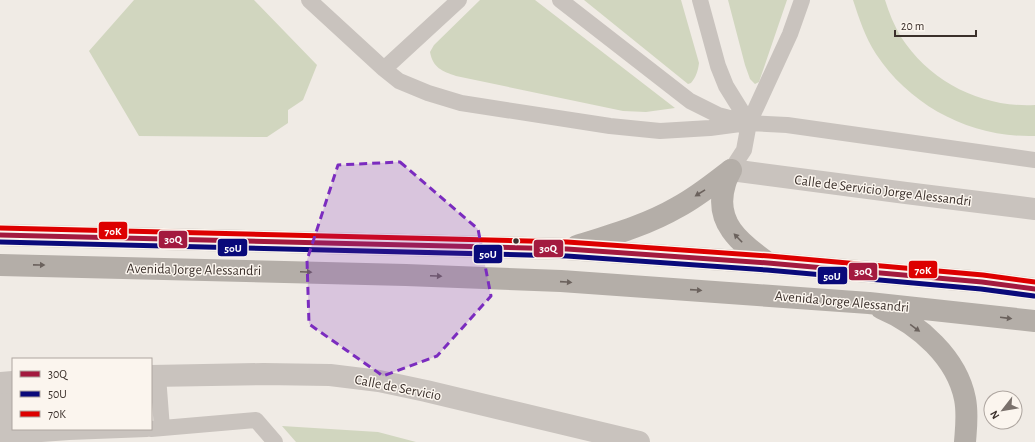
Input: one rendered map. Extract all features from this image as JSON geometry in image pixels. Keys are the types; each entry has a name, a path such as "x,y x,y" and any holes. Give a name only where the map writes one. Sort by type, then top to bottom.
{"highway":[{"path":"567,249 628,229 679,207 731,170"},
{"path":"731,170 725,184 722,198 722,210 725,220 738,238 752,252 768,263"},
{"name":"Avenida Jorge Alessandri","path":"0,235 567,249 768,263 982,282 1035,289"},
{"name":"Avenida Jorge Alessandri","path":"0,265 399,274 561,281 869,303 1035,321"},
{"path":"869,303 888,311 921,333 952,366 960,382 965,400 967,418 964,440"}],"street":[{"name":"Calle de Servicio Jorge Alessandri","path":"731,170 1035,209"},
{"name":"Calle de Servicio","path":"154,376 262,374 330,375 378,381 639,442"}],"lane":[{"path":"309,0 399,81 428,93 462,103 610,126 660,131 710,128 749,123 787,125 1035,160"},
{"path":"384,69 459,0"},
{"path":"560,0 690,101 718,115 749,123"},
{"path":"700,0 718,66 726,86 749,123"},
{"path":"731,170 744,150 749,123 790,34 802,0"},
{"path":"154,376 153,429 256,420 275,442"},
{"path":"6,382 4,437 137,430"}],"highlighted area":[{"path":"400,162 478,229 491,296 437,356 383,376 309,324 307,260 338,165"}],"green space":[{"path":"134,0 254,0 317,65 303,100 288,110 288,123 267,137 139,136 89,51"},
{"path":"480,0 535,0 675,108 646,112 623,111 456,76 442,70 433,62 430,52 434,45"},
{"path":"584,0 681,0 699,63 693,81 688,84"},
{"path":"728,0 787,0 759,82 755,84 750,79 745,65"},
{"path":"853,0 885,0 898,32 913,53 942,79 959,89 977,97 996,102 1015,105 1035,105 1035,136 1012,135 966,125 945,116 925,104 890,73 876,54 865,34"},
{"path":"282,426 378,432 416,442 296,442"}],"transit line":[{"name":"70K","path":"0,228 567,242 769,256 983,275 1035,282"},
{"name":"30Q","path":"0,235 567,249 768,263 982,282 1035,289"},
{"name":"50U","path":"0,242 567,256 767,270 981,289 1034,296"}]}
